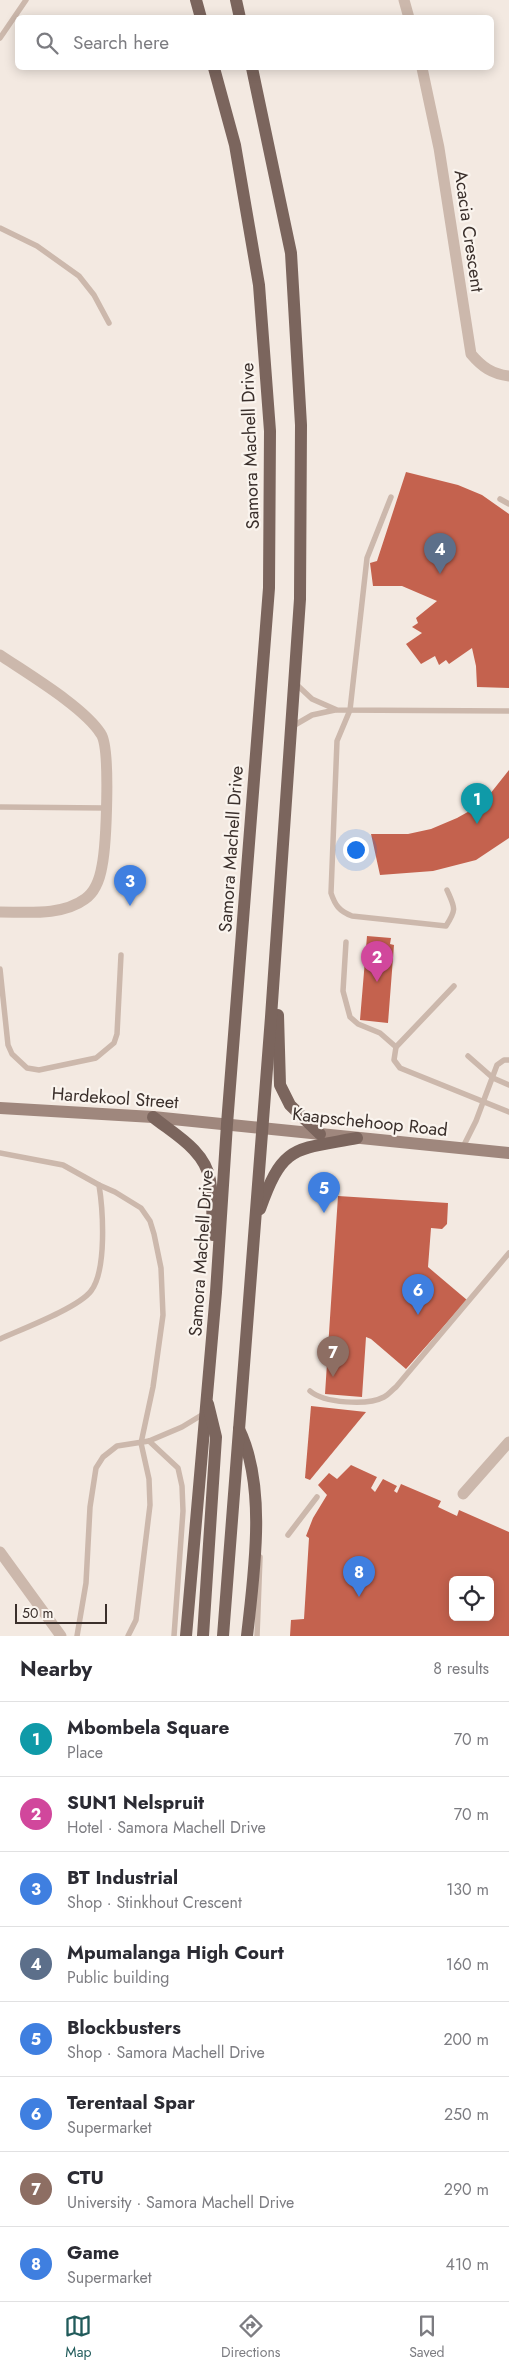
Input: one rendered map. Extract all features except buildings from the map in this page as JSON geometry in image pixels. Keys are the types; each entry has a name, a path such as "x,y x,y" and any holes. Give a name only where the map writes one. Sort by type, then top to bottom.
{"main road":[{"path":"236,0 239,15"},
{"name":"Samora Machell Drive","path":"186,1636 216,1292 227,1124 269,588 270,430 259,285 235,145 215,70"},
{"path":"223,1636 300,599 302,471 291,253 252,70"},
{"path":"276,925 280,1085 290,1105 320,1134"},
{"name":"Hardekool Street","path":"0,1108 227,1124"},
{"path":"153,1118 192,1147 205,1164 210,1179 216,1292"},
{"name":"Kaapschehoop Road","path":"227,1124 509,1153"},
{"path":"253,1226 275,1170 290,1154 302,1148 357,1138"},
{"path":"203,1636 216,1437 206,1400"},
{"path":"238,1426 246,1443 250,1460 257,1533 247,1636"}],"street":[{"path":"404,0 408,15"},
{"name":"Acacia Crescent","path":"422,70 439,148 471,354 482,366 498,375 509,376"},
{"path":"0,655 85,716 102,735 107,754 102,866 96,885 87,898 61,910 0,912"},
{"path":"463,1494 509,1442"},
{"path":"0,1552 61,1636"}],"lane":[{"path":"16,15 26,0"},
{"path":"0,38 15,16"},
{"path":"0,228 37,246 79,276 94,295 109,323"},
{"path":"391,497 366,558 350,710 337,741 331,893 334,904 343,913 352,916 446,926 454,914 455,907 447,890"},
{"path":"500,500 509,504"},
{"path":"294,683 312,699 337,710"},
{"path":"291,728 312,715 337,710 509,711"},
{"path":"0,807 105,808"},
{"path":"346,942 343,990 350,1017 358,1024 380,1033 396,1047"},
{"path":"0,969 8,1045 18,1061 28,1068 39,1070 96,1058 114,1043 118,1034 121,955"},
{"path":"454,986 396,1047 394,1060 400,1068 509,1112"},
{"path":"468,1056 494,1078 509,1085"},
{"path":"462,1149 500,1063 509,1060"},
{"path":"0,1153 63,1165 115,1192 140,1208 150,1222 154,1234 161,1268 163,1315 154,1388 141,1443 149,1479 150,1505 136,1620 128,1636"},
{"path":"0,1339 78,1302 91,1290 98,1275 102,1251 99,1185"},
{"path":"310,1391 316,1396 333,1400 366,1402 384,1397 396,1387 509,1253"},
{"path":"76,1636 86,1583 90,1507 96,1468 103,1457 117,1446 141,1443 182,1427 205,1414"},
{"path":"149,1440 178,1468 182,1486 183,1511 174,1636"},
{"path":"288,1535 317,1497"},
{"path":"257,1533 261,1564 257,1636"}],"place":[{"name":"Mpumalanga High Court","path":"440,574"},
{"name":"Mbombela Square","path":"477,824"},
{"name":"BT Industrial","path":"130,906"},
{"name":"SUN1 Nelspruit","path":"377,982"},
{"name":"Blockbusters","path":"324,1213"},
{"name":"Terentaal Spar","path":"418,1315"},
{"name":"CTU","path":"333,1377"},
{"name":"Game","path":"359,1597"}]}
